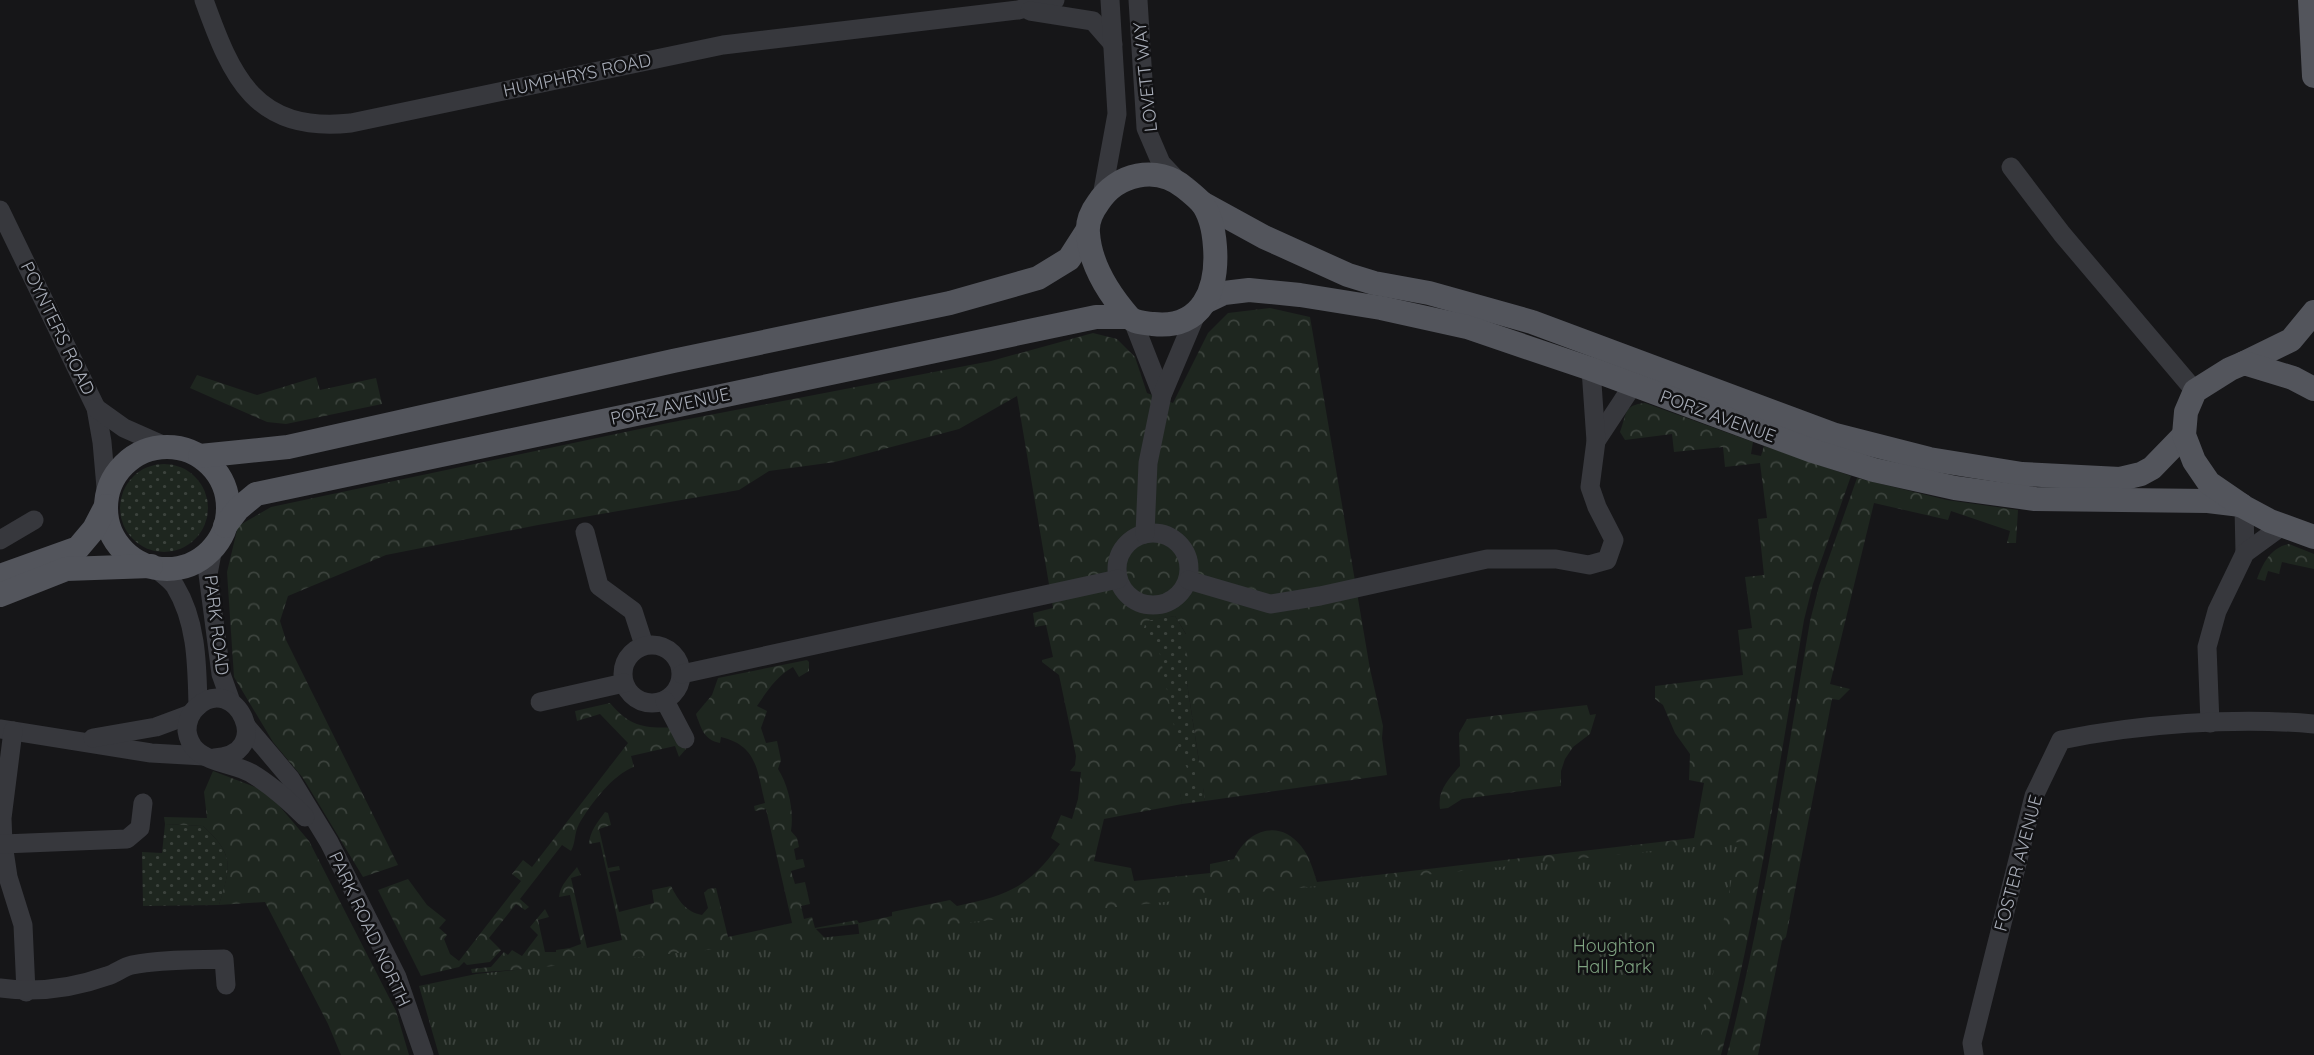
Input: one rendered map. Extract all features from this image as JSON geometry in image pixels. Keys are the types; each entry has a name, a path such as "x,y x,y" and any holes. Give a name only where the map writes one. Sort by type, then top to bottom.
{"main road":[{"path":"2310,0 2314,76"},
{"path":"200,457 288,447 673,361 950,303 1038,278 1069,259 1087,231 1092,212 1114,184 1144,174 1159,175 1182,185 1202,203 1214,231 1214,284 1201,307 1181,321 1158,325 1131,319 1114,300 1096,266 1087,231"},
{"name":"PORZ AVENUE","path":"1202,203 1264,237 1348,275 1374,283 1429,293 1532,322 1835,435 1929,459 2022,474 2120,479 2152,468 2184,435"},
{"name":"PORZ AVENUE","path":"1201,307 1224,293 1249,290 1381,308 1467,327 1633,384 1810,450 1874,470 1955,488 2035,499 2208,501 2243,506"},
{"path":"2314,312 2291,340 2230,369 2195,391 2186,412 2184,435 2194,461 2209,483 2243,506 2282,526 2314,537"},
{"name":"PORZ AVENUE","path":"225,526 238,509 257,494 1096,317 1131,319"},
{"path":"2244,363 2292,378 2314,389"},
{"path":"0,576 78,548 94,529 106,502 111,482 121,468 134,456 150,449 178,448 200,457 212,467 224,487 228,510 225,526 213,548 201,558 170,569 66,569 0,595"},
{"path":"106,502 108,522 123,550 136,560 153,567"}],"street":[{"name":"HUMPHRYS ROAD","path":"204,0 223,54 250,93 265,106 285,117 311,124 332,125 723,45 1018,10 1055,0"},
{"name":"LOVETT WAY","path":"1102,196 1117,114 1110,0"},
{"name":"LOVETT WAY","path":"1138,0 1146,128 1161,163 1182,185"},
{"name":"HUMPHRYS ROAD","path":"1018,10 1093,21 1113,44"},
{"path":"2011,167 2062,234 2195,391"},
{"name":"POYNTERS ROAD","path":"0,210 96,408 102,442 106,502"},
{"path":"1145,534 1147,463 1162,395 1201,307"},
{"path":"1131,319 1162,395"},
{"path":"1188,580 1270,604 1320,596 1487,559 1556,559 1588,565 1607,560 1614,540 1590,487 1596,441 1591,369"},
{"path":"1596,441 1633,384"},
{"name":"POYNTERS ROAD","path":"96,408 124,428 167,447"},
{"path":"2243,506 2245,553"},
{"path":"0,540 34,520"},
{"path":"2210,723 2207,647 2217,611 2245,553 2282,526"},
{"path":"585,533 598,586 633,611 644,645"},
{"path":"1145,534 1170,537 1180,545 1186,555 1188,580 1183,590 1164,604 1153,605 1131,598 1118,579 1120,556 1135,538 1145,534"},
{"name":"PARK ROAD","path":"213,548 208,574 221,674 231,702"},
{"name":"PARK ROAD","path":"153,567 174,583 186,609 197,654 194,710"},
{"path":"682,674 1118,579"},
{"path":"644,645 662,646 677,657 682,674 677,690 664,701 645,703 636,699 624,683 624,664 644,645"},
{"path":"540,702 624,683"},
{"path":"78,741 156,727 214,699 231,702 239,709 247,727 290,778 330,842"},
{"path":"664,701 685,739"},
{"path":"194,710 187,733 196,750 250,772 287,799 330,842"},
{"name":"FOSTER AVENUE","path":"1974,1055 1972,1043 2034,796 2061,740 2095,733 2210,723 2314,724"},
{"path":"26,992 23,925 8,877 1,818 7,730 162,755 224,758 233,754 245,738 247,727"},
{"path":"3,845 127,839 140,828 143,803"},
{"name":"PARK ROAD NORTH","path":"330,842 397,977 425,1055"},
{"path":"0,988 26,992 69,988 111,975 129,966 180,960 224,959 226,985"}],"green space":[{"path":"1270,308 1310,317 1370,669 1383,726 1387,775 1205,801 1203,788 1198,789 1195,773 1199,761 1187,683 1184,640 1186,634 1175,616 1146,621 1144,628 1158,645 1180,756 1190,773 1192,789 1180,791 1182,804 1104,819 1094,861 1131,868 1134,881 1210,873 1210,864 1234,859 1255,835 1274,830 1292,837 1301,846 1317,882 1694,838 1704,783 1689,780 1690,754 1675,733 1663,705 1655,699 1655,686 1743,675 1738,630 1752,628 1745,577 1764,575 1758,519 1767,518 1760,463 1725,467 1723,447 1674,452 1672,434 1625,440 1620,432 1629,408 1645,403 1753,442 1751,454 1761,456 1764,446 1851,476 1813,584 1804,620 1757,893 1721,1055 1562,1055 863,965 858,924 816,929 825,938 582,965 472,973 471,969 491,967 504,952 508,955 512,950 522,956 538,935 530,927 545,909 549,917 538,920 545,952 556,952 581,944 570,895 559,897 563,885 577,867 581,875 571,878 587,948 622,940 600,842 589,844 592,831 605,812 608,813 611,825 599,829 608,868 619,866 620,870 609,872 619,912 654,903 652,890 671,886 683,905 702,915 708,908 704,893 708,889 716,888 728,937 792,923 766,809 755,811 754,806 765,803 754,761 749,753 733,741 721,737 720,743 710,739 704,733 696,714 712,695 718,678 807,660 809,671 799,677 793,667 787,671 773,684 757,706 767,711 761,728 766,743 777,741 781,760 778,769 790,799 791,831 797,838 799,847 794,849 796,860 803,859 805,867 791,871 795,884 805,882 810,904 801,906 804,919 812,917 815,928 857,920 859,923 892,916 892,912 950,900 957,906 1004,893 1038,871 1060,844 1051,838 1061,815 1072,819 1078,799 1081,772 1070,771 1075,765 1076,756 1059,675 1042,662 1053,657 1046,625 1035,627 1033,613 1053,608 1017,396 959,429 835,462 769,471 739,490 386,555 288,596 280,621 286,640 398,865 363,877 303,778 273,742 234,677 227,572 238,526 271,507 668,423 991,361 1093,333 1117,339 1135,357 1147,393 1173,403 1208,333 1228,313"},
{"path":"197,375 257,395 316,377 320,390 376,378 382,404 286,424 267,422 190,388"},
{"path":"155,464 173,464 189,471 201,483 208,499 208,517 201,533 189,545 173,552 155,552 139,545 127,533 120,517 120,499 127,483 139,471"},
{"path":"1857,478 1947,500 2018,510 2016,543 2007,543 2010,531 1951,511 1948,520 1874,503 1830,684 1850,689 1839,700 1832,699 1786,937 1782,941 1758,1055 1727,1055 1763,894 1810,621 1819,586"},
{"path":"2289,544 2314,554 2314,569 2282,562 2279,574 2268,571 2265,581 2257,579 2273,552"},
{"path":"1175,616 1190,641 1187,683 1205,801 1182,804 1165,711 1142,631 1142,621"},
{"path":"610,703 617,711 639,725 676,727 684,737 686,749 679,757 675,746 631,756 634,767 618,776 596,799 579,824 571,851 562,845 520,899 529,907 525,910 516,904 489,938 501,950 490,962 467,965 464,962 459,967 421,976 378,890 408,879 427,905 446,920 439,928 447,935 444,939 450,954 459,961 521,881 512,874 523,860 532,867 628,743 600,714 577,721 575,711"},
{"path":"1587,705 1590,715 1596,714 1590,734 1573,747 1565,759 1561,771 1561,786 1462,799 1448,808 1440,809 1442,790 1460,766 1459,733 1467,719"},
{"path":"213,771 271,796 309,841 396,1011 409,1055 341,1055 328,1024 265,902 219,905 228,862 221,846 203,826 165,824 164,817 207,818 204,792"},
{"path":"165,824 203,826 221,845 228,862 228,871 219,905 143,906 142,852 162,853"},
{"name":"Houghton Hall Park","path":"1739,842 1697,1055 439,1055 419,986 476,974"}]}
